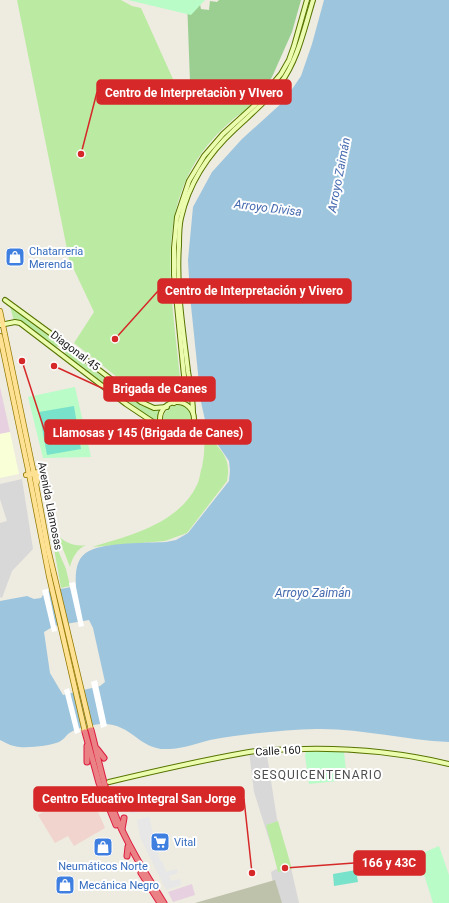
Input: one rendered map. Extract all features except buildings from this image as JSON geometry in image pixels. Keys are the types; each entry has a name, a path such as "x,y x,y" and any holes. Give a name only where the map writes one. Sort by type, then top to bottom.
{"highway":[{"path":"91,730 109,799 122,830 164,903"},
{"path":"85,732 99,783 111,815 142,874 160,903"},
{"path":"87,741 87,762"},
{"path":"95,746 104,758"},
{"path":"105,809 111,815"},
{"path":"122,830 124,818"},
{"path":"128,847 128,856"}],"main road":[{"path":"308,0 289,60 281,74 255,105 223,134 204,156 189,181 181,204 177,217 175,233 174,275 185,381 183,391 174,403 166,407 163,411 161,420 164,430 173,435 186,434 193,424 178,275 180,232 183,212 194,181 213,151 233,130 267,100 284,78 293,63 299,48 313,0"},
{"name":"Diagonal 45","path":"5,300 70,347 141,402 154,408 166,407"},
{"name":"Avenida Llamosas","path":"0,311 32,474 52,588 85,732"},
{"name":"Diagonal 45","path":"2,325 20,323 130,407 164,430"},
{"name":"Avenida Llamosas","path":"0,336 32,474 37,486 48,549 91,730"},
{"path":"174,403 185,405 193,413"},
{"name":"Calle 160","path":"109,782 250,752 283,749 323,748 372,751 416,757 449,764"}],"shaded area":[{"path":"0,387 10,432 0,434"},
{"path":"74,406 81,449 47,455 39,412"},
{"path":"10,432 19,474 0,478 0,434"},
{"path":"22,479 33,549 12,571 2,598 0,597 0,523 7,521 0,499 0,484"},
{"path":"266,749 277,819 299,903 279,903 274,890 271,872 278,868 254,792 249,751"},
{"path":"91,796 105,828 74,846 68,836 55,843 38,815 68,797 73,807"},
{"path":"142,799 145,811 131,814 126,802"},
{"path":"149,817 160,861 162,861 166,872 177,869 178,873 169,876 171,881 180,879 181,885 166,890 143,843 137,820"},
{"path":"356,870 358,882 334,886 333,874"},
{"path":"275,880 282,903 195,903"},
{"path":"192,884 195,895 173,902 168,892"}],"green space":[{"path":"17,0 121,0 132,6 141,8 177,88 255,104 233,119 204,149 187,178 176,209 171,241 171,274 180,378 175,391 166,399 154,401 148,400 141,396 74,343 94,312 69,259"},
{"path":"128,0 205,0 191,15"},
{"path":"187,0 200,4 201,9 209,10 210,1 217,2 219,0 301,0 292,32 272,77 254,103 190,82"},
{"path":"10,306 60,346 56,347 23,322 14,322"},
{"path":"66,350 142,406 160,410 159,425 65,354"},
{"path":"75,387 91,457 43,458 28,397"},
{"path":"178,405 188,410 193,420 188,430 178,435 168,430 163,420 168,410"},
{"path":"206,431 226,459 228,465 227,481 187,533 165,541 92,547 122,538 166,519 189,498 198,483 204,454 202,434"},
{"path":"50,526 54,541 66,569 70,586 61,588"},
{"path":"57,534 70,544 86,545 75,554 70,567"},
{"path":"306,752 344,752 347,780 309,784 305,756"},
{"path":"278,821 292,869 278,872 266,825"},
{"path":"439,846 449,875 449,903 433,903 418,855"}],"water":[{"name":"Arroyo Zaimán","path":"324,0 449,0 449,742 349,730 316,729 277,731 236,736 169,749 150,746 120,727 100,724 75,730 60,741 49,745 18,747 9,744 0,740 0,601 27,596 34,599 41,598 45,592 76,586 76,571 81,557 96,548 116,544 166,542 176,540 188,533 229,481 229,461 207,429 201,402 190,296 188,260 193,207 212,172 242,139 284,101 301,76 312,44","holes":["89,620 93,628 105,682 100,686 63,695 50,673 44,632 54,626"]}],"pier":[{"path":"75,582 84,626 79,627 69,583"},
{"path":"48,589 57,631 52,632 42,590"},
{"path":"97,680 107,726 101,728 91,682"},
{"path":"69,688 80,732 75,734 64,690"}],"place":[{"name":"Centro de Interpretaciòn y VIvero","path":"81,154"},
{"name":"Chatarreria Merenda","path":"15,257"},
{"name":"Centro de Interpretación y Vivero","path":"115,339"},
{"name":"Llamosas y 145 (Brigada de Canes)","path":"22,361"},
{"name":"Brigada de Canes","path":"54,366"},
{"name":"Vital","path":"160,842"},
{"name":"Neumáticos Norte","path":"103,847"},
{"name":"166 y 43C","path":"285,868"},
{"name":"Centro Educativo Integral San Jorge","path":"252,873"},
{"name":"Mecánica Negro","path":"65,885"}],"district":[{"name":"SESQUICENTENARIO","path":"318,775"}],"water label":[{"name":"Arroyo Divisa","path":"268,208"}]}
